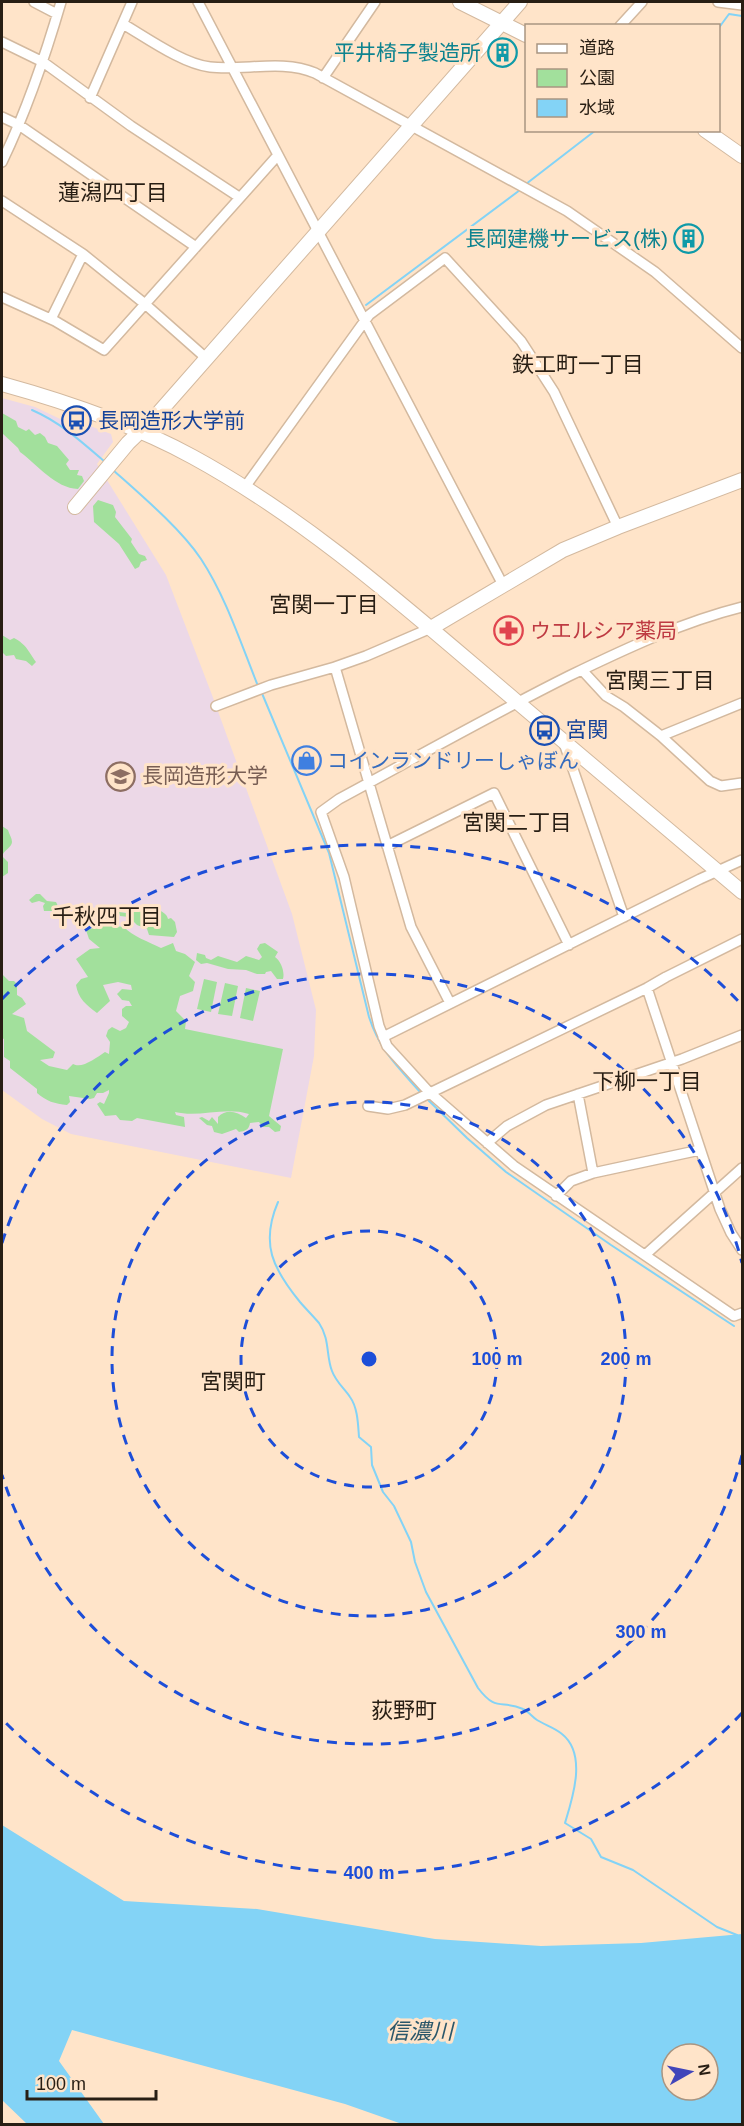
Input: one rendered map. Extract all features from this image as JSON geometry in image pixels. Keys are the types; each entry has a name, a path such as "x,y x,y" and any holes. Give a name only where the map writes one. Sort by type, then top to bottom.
{"street":[{"path":"34,2 57,14"},
{"path":"2,162 43,62 61,2"},
{"path":"90,98 132,2"},
{"path":"198,2 503,585"},
{"path":"323,78 375,2"},
{"path":"460,2 525,35"},
{"path":"75,507 128,444 520,2"},
{"path":"622,24 642,2"},
{"path":"718,2 742,5"},
{"path":"123,24 199,65 233,69 294,66 323,78 567,211 655,272 742,348"},
{"path":"2,42 43,62 90,98 239,197"},
{"path":"2,117 19,125 196,247"},
{"path":"708,132 742,156"},
{"path":"2,297 51,319 104,350 278,155"},
{"path":"2,201 83,254 146,304 206,357"},
{"path":"51,319 83,254"},
{"path":"245,487 364,320 445,258 521,342 554,392 618,526"},
{"path":"2,384 97,414 140,432 192,456 245,487 325,544 431,628 742,892"},
{"path":"2,389 59,402"},
{"path":"216,706 271,685 366,656 431,628 563,550 618,526 742,480"},
{"path":"742,607 717,613 667,632 516,702 321,812 344,877 387,1046 429,1092 514,1166 734,1316 742,1313"},
{"path":"335,667 411,927 450,1003"},
{"path":"582,670 606,696 661,736 710,781 722,786 742,783"},
{"path":"661,736 742,703"},
{"path":"564,741 624,917"},
{"path":"387,846 494,793 569,945"},
{"path":"383,1037 742,860"},
{"path":"368,1106 394,1109 419,1099 429,1092 647,988 666,976 742,939"},
{"path":"647,988 714,1193 725,1222 742,1250"},
{"path":"487,1143 507,1126 533,1110 742,1035"},
{"path":"579,1094 593,1173"},
{"path":"556,1196 571,1181 593,1173 700,1150"},
{"path":"645,1255 742,1168"}],"shaded area":[{"name":"長岡造形大学","path":"2,398 35,407 75,426 85,424 111,434 113,442 97,464 166,575 212,695 292,914 316,1010 314,1056 291,1178 71,1134 42,1119 2,1090"}],"green space":[{"path":"2,413 16,421 18,427 26,431 29,429 35,435 40,433 48,443 57,446 69,460 66,464 70,470 79,470 77,475 82,476 84,481 78,489 62,485 54,480 20,452 2,433"},
{"path":"98,500 113,505 116,512 115,517 132,539 131,542 139,554 145,556 147,560 141,562 139,567 135,569 119,544 94,522 93,506"},
{"path":"2,635 22,643 36,662 32,666 26,661 16,659 14,655 6,656 2,652"},
{"path":"2,826 8,830 12,842 2,856"},
{"path":"2,856 8,862 8,873 2,877"},
{"path":"36,894 40,894 47,901 56,902 58,911 44,911 45,903 39,901 32,903 29,900"},
{"path":"131,907 152,911 156,909 164,913 168,919 171,918 175,922 177,932 174,937 149,935 147,929 137,925 129,917 120,916 119,912 126,913"},
{"path":"104,925 124,927 136,936 161,948 173,943 176,951 185,954 195,962 189,976 195,982 193,991 180,996 176,1011 186,1021 185,1029 283,1049 269,1116 281,1126 280,1131 275,1132 269,1127 263,1127 259,1122 250,1123 248,1129 243,1131 239,1132 236,1129 222,1134 214,1132 212,1126 199,1118 202,1117 209,1121 212,1117 218,1124 218,1117 221,1114 236,1113 246,1118 249,1114 230,1111 194,1114 175,1112 176,1115 184,1117 185,1127 137,1118 132,1121 120,1120 116,1115 105,1116 97,1104 100,1102 104,1104 109,1090 97,1093 94,1098 90,1099 69,1096 70,1102 67,1105 59,1104 40,1096 37,1089 10,1068 10,1061 4,1057 4,1039 2,1038 2,974 9,981 17,984 17,995 26,1004 12,1014 24,1018 27,1031 55,1052 53,1058 40,1060 49,1066 67,1070 73,1064 85,1064 105,1052 109,1054 110,1042 106,1036 108,1030 112,1027 120,1031 126,1028 129,1022 122,1016 122,1009 132,1006 129,1001 122,1000 117,994 122,989 132,990 131,985 118,982 103,985 110,1001 97,1013 83,1001 76,985 81,979 88,977 76,959 90,949 100,948 89,939 86,930"},
{"path":"265,943 278,952 275,957 282,967 283,979 277,979 271,971 257,974 207,963 201,964 196,960 197,953 211,960 218,956 237,962 246,956 259,960 262,957 257,949 260,944"},
{"path":"204,979 217,982 211,1012 197,1009"},
{"path":"225,983 238,986 232,1016 218,1014"},
{"path":"246,988 260,991 253,1021 240,1018"}],"water":[{"name":"信濃川","path":"2,1825 124,1901 257,1909 435,1939 541,1946 641,1943 742,1934 742,2124 402,2124 345,2104 72,2030 59,2061 104,2124 27,2124 2,2100"}],"waterway":[{"path":"720,26 729,14 742,16"},
{"path":"526,184 593,132"},
{"path":"366,305 520,190"},
{"path":"32,410 61,426 105,462"},
{"path":"113,470 172,524 201,559 226,605 258,686"},
{"path":"261,691 329,853 373,1029 390,1058 421,1093"},
{"path":"425,1097 506,1172 734,1326"},
{"path":"278,1202 270,1231 270,1243 276,1267 322,1329 332,1371 353,1401 359,1437 371,1447 372,1465 383,1492 394,1506 411,1542 415,1562 426,1592 478,1688 484,1696 495,1703 516,1706 525,1710 537,1720 562,1734 570,1742 576,1764 576,1776 565,1823 591,1839 601,1857 633,1870 717,1927 737,1935"}],"place":[{"name":"平井椅子製造所","path":"502,53"},
{"name":"長岡建機サービス(株)","path":"689,239"},
{"name":"長岡造形大学前","path":"77,421"},
{"name":"ウエルシア薬局","path":"509,631"},
{"name":"宮関","path":"545,730"},
{"name":"コインランドリーしゃぼん","path":"306,761"},
{"name":"長岡造形大学","path":"121,776"}],"district":[{"name":"蓮潟四丁目","path":"113,192"},
{"name":"鉄工町一丁目","path":"578,364"},
{"name":"宮関一丁目","path":"324,604"},
{"name":"宮関三丁目","path":"660,680"},
{"name":"宮関二丁目","path":"517,822"},
{"name":"千秋四丁目","path":"107,916"},
{"name":"下柳一丁目","path":"647,1081"},
{"name":"宮関町","path":"233,1381"},
{"name":"荻野町","path":"404,1710"}]}
